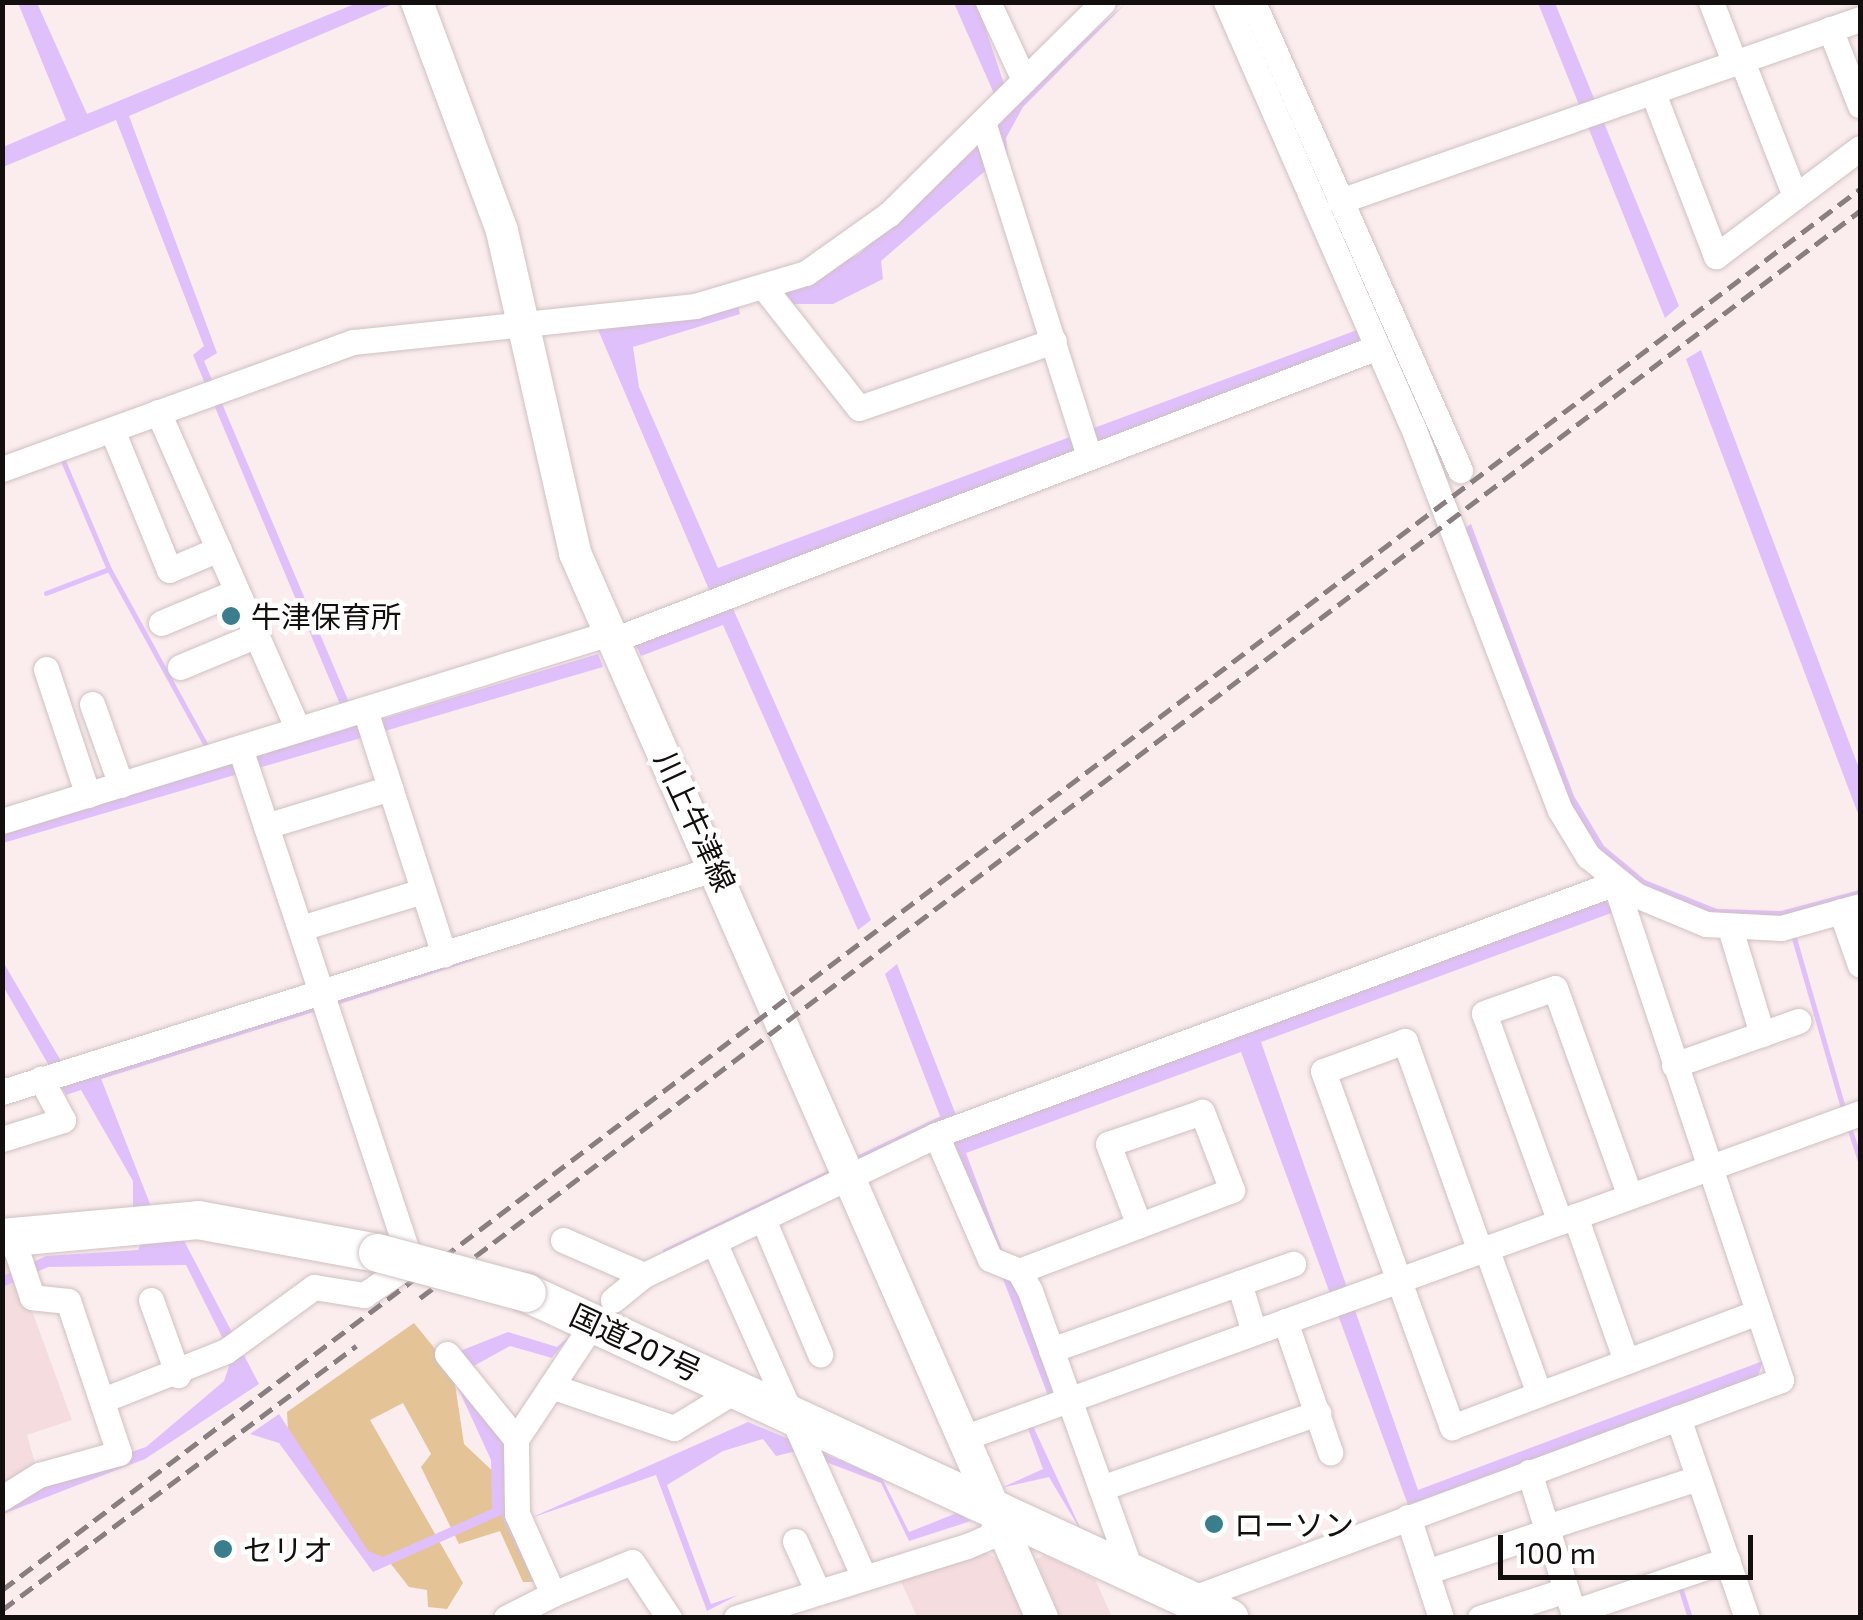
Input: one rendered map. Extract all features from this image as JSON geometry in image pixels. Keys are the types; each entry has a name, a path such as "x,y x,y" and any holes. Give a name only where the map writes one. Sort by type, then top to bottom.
{"highway":[{"name":"国道207号","path":"16,1255 198,1220 378,1253 526,1293 738,1389 806,1441 999,1517 1229,1618"}],"main road":[{"name":"川上牛津線","path":"417,2 526,322 556,485 611,636 853,1176 1039,1617"}],"street":[{"path":"988,2 999,115 1054,341 1089,457"},
{"path":"2,469 353,342 766,290 854,244 999,115 1103,2"},
{"path":"1188,1600 1781,1380 1615,883 1560,810 1375,348 1226,2"},
{"path":"1253,2 1460,470"},
{"path":"1712,2 1796,196"},
{"path":"1340,200 1860,19"},
{"path":"1830,29 1860,105"},
{"path":"1653,93 1716,256 1860,148"},
{"path":"766,290 859,408 1054,341"},
{"path":"3,821 611,636 719,599 1375,348"},
{"path":"158,412 298,730"},
{"path":"112,430 169,570 218,549"},
{"path":"161,623 237,591"},
{"path":"180,667 256,635"},
{"path":"46,669 88,795"},
{"path":"92,704 120,785"},
{"path":"353,714 375,741 444,956"},
{"path":"103,1400 178,1374 231,1347 314,1287 364,1295 411,1263 250,776 220,754"},
{"path":"266,826 390,788"},
{"path":"2,1092 327,1002 444,956 717,868"},
{"path":"1615,883 1676,918 1730,928 1781,928 1851,909 1860,962"},
{"path":"613,1300 644,1274 936,1134 1615,883"},
{"path":"301,928 423,890"},
{"path":"1730,928 1762,1034"},
{"path":"1626,1362 1484,1013 1555,988 1630,1196"},
{"path":"1674,1065 1798,1022"},
{"path":"1539,1394 1405,1041 1323,1071 1452,1426 1539,1394 1626,1362 1758,1312"},
{"path":"2,1139 63,1120 55,1075"},
{"path":"936,1134 990,1258 1019,1270 1139,1225 1232,1190 1202,1112 1108,1144 1139,1225"},
{"path":"966,1437 1851,1116"},
{"path":"762,1219 820,1354"},
{"path":"563,1240 644,1274"},
{"path":"714,1242 864,1578"},
{"path":"2,1498 39,1476 119,1452 68,1301 32,1297 16,1255"},
{"path":"1051,1350 1293,1264"},
{"path":"1019,1270 1132,1575"},
{"path":"1238,1283 1254,1332"},
{"path":"151,1300 178,1374"},
{"path":"1285,1321 1330,1452"},
{"path":"553,1594 517,1514 516,1439 583,1338"},
{"path":"447,1354 516,1439"},
{"path":"552,1386 674,1428 738,1389"},
{"path":"1102,1488 1318,1413"},
{"path":"1678,1418 1747,1618"},
{"path":"1529,1472 1571,1607"},
{"path":"1426,1572 1698,1478"},
{"path":"736,1618 990,1536 999,1517"},
{"path":"1408,1517 1426,1572 1434,1616"},
{"path":"795,1541 818,1592"},
{"path":"1480,1618 1571,1607 1727,1560"},
{"path":"506,1618 632,1562 669,1618"}],"shaded area":[{"path":"18,3 37,3 87,114 357,3 395,3 129,116 217,353 204,361 359,726 598,654 603,667 3,843 3,831 350,728 193,355 204,346 116,120 3,167 3,147 66,120"},
{"path":"954,3 977,3 1011,105 1126,3 1023,107 1006,138 1008,159 986,153 985,171 881,261 883,279 833,304 786,304 782,293 859,254 997,129 1003,114"},
{"path":"1538,3 1555,3 1679,306 1665,318"},
{"path":"738,304 740,314 633,347 639,387 718,568 1357,330 1361,343 723,586 871,920 858,930 723,625 641,656 635,643 710,592 596,325"},
{"path":"1701,350 1860,771 1860,819 1686,359"},
{"path":"1471,524 1574,796 1604,846 1645,880 1717,909 1781,911 1860,890 1860,900 1781,921 1709,917 1637,887 1597,854 1564,801 1462,530"},
{"path":"1604,899 1614,912 1261,1042 1418,1490 1763,1361 1758,1376 1408,1505 1241,1052 966,1153 1057,1396 1033,1426 1084,1536 1049,1477 1001,1488 1043,1469 1027,1426 1049,1398 885,974 897,964 956,1115"},
{"path":"2,960 71,1078 100,1076 152,1209 133,1209 133,1181 81,1090 66,1095 3,986"},
{"path":"180,1233 259,1384 145,1459 3,1514 42,1482 146,1447 224,1381 232,1357 186,1265 48,1267 3,1287 3,1276 46,1256 138,1250 144,1236"},
{"path":"2,1255 20,1278 72,1420 27,1435 42,1487 2,1508"},
{"path":"414,1323 453,1371 464,1444 500,1478 537,1582 523,1582 500,1531 459,1544 421,1467 431,1454 403,1403 370,1420 463,1583 447,1609 428,1607 427,1590 409,1587 387,1559 363,1554 288,1431 287,1412"},
{"path":"508,1332 557,1347 571,1335 552,1358 510,1346 470,1368 460,1351"},
{"path":"448,1366 505,1440 537,1589 501,1515 373,1572 279,1443 250,1434 279,1414 368,1551 383,1557 492,1509 491,1460"},
{"path":"748,1422 882,1478 909,1532 957,1513 971,1521 909,1541 881,1483 797,1451 776,1456 763,1439 723,1451 667,1485 711,1604 738,1595 707,1611 656,1475 528,1519"},
{"path":"982,1551 1006,1563 1028,1617 917,1617 898,1575"},
{"path":"1044,1555 1095,1579 1112,1617 1060,1617 1036,1559"}],"waterway":[{"path":"61,456 109,569 207,747"},
{"path":"46,593 109,569"},
{"path":"1794,938 1843,1108"},
{"path":"332,1003 473,957"},
{"path":"100,1076 316,1008"},
{"path":"859,1157 941,1118"},
{"path":"1848,1124 1860,1160"},
{"path":"665,1251 832,1171"},
{"path":"1680,1587 1690,1618"}],"railway":[{"path":"2,1590 1860,189"},
{"path":"420,1298 1860,211"},
{"path":"2,1610 356,1346"}],"place":[{"name":"牛津保育所","path":"231,616"},
{"name":"ローソン","path":"1214,1524"},
{"name":"セリオ","path":"223,1549"}]}
